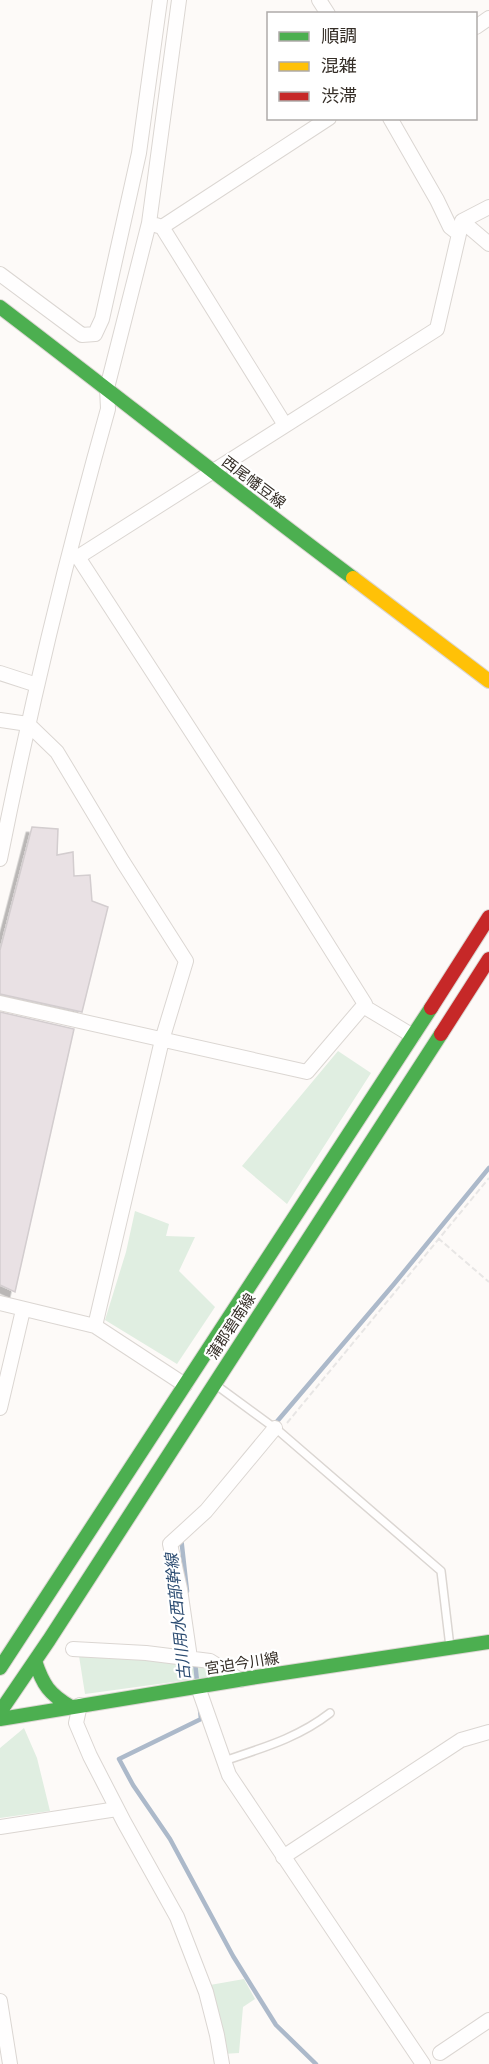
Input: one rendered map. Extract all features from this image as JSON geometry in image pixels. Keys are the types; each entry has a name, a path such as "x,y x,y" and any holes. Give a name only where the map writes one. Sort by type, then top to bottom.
{"main road":[{"name":"西尾幡豆線","path":"0,307 489,681"},
{"name":"蒲郡碧南線","path":"0,1668 489,917"},
{"name":"蒲郡碧南線","path":"0,1712 489,958"},
{"name":"宮迫今川線","path":"0,1719 489,1642"},
{"path":"35,1661 43,1685 54,1697 76,1706"}],"street":[{"path":"0,274 82,335 95,334 102,319 139,153 160,0"},
{"path":"0,859 37,685 72,557 108,409 107,388 155,225 179,0"},
{"path":"155,225 326,120"},
{"path":"391,120 450,227 461,227 489,243"},
{"path":"72,557 213,472 437,329 461,227 489,207"},
{"path":"155,225 285,425"},
{"path":"0,1003 307,1072 365,1004 274,859 72,557"},
{"path":"0,673 37,685"},
{"path":"0,720 28,724 57,752 186,962 162,1040 94,1326"},
{"path":"363,1006 413,1036"},
{"path":"0,1303 94,1326 185,1385"},
{"path":"0,1408 23,1310"},
{"path":"190,1658 180,1589 170,1544 206,1510 278,1430"},
{"path":"73,1649 146,1653 210,1661 240,1680"},
{"path":"198,1687 229,1775 423,2064"},
{"path":"76,1706 76,1724 90,1756 177,1917 206,1992 218,2036 222,2064"},
{"path":"283,1857 461,1740 489,1732"},
{"path":"0,1827 117,1809"},
{"path":"0,2001 10,2064"},
{"path":"441,2053 489,2020"}],"lane":[{"path":"214,1383 278,1430 441,1571 450,1647"},
{"path":"224,1761 292,1737 330,1713"}],"path":[{"path":"278,1430 489,1178"},
{"path":"438,1238 489,1282"}],"green space":[{"path":"338,1051 371,1073 287,1204 242,1166"},
{"path":"135,1211 169,1224 166,1236 195,1237 179,1271 215,1307 177,1364 105,1320 126,1252"},
{"path":"131,1655 216,1666 217,1674 210,1677 85,1694 79,1656"},
{"path":"24,1728 37,1758 50,1811 0,1818 0,1748"},
{"path":"244,1979 255,1999 243,2007 239,2053 223,2054 210,1985"}],"building":[{"path":"32,827 58,829 57,855 73,852 74,876 90,875 92,901 108,907 82,1012 0,994 0,950"},
{"path":"0,1012 74,1029 15,1292 0,1285"}],"waterway":[{"name":"古川用水西部幹線","path":"274,1425 489,1168"},
{"name":"古川用水西部幹線","path":"181,1537 187,1591"},
{"name":"古川用水西部幹線","path":"195,1662 197,1681"},
{"name":"古川用水西部幹線","path":"200,1710 201,1719 119,1759 133,1785 170,1839 233,1956 276,2025 316,2064"}],"traffic: fast":[{"path":"0,307 353,578"},
{"path":"0,1668 431,1008"},
{"path":"0,1712 49,1640 441,1034"},
{"path":"0,1719 489,1642"},
{"path":"35,1661 48,1688 57,1698 71,1707"}],"traffic: slow":[{"path":"353,578 489,681"}],"traffic: jam":[{"path":"431,1008 489,917"},
{"path":"441,1034 489,959"}]}
